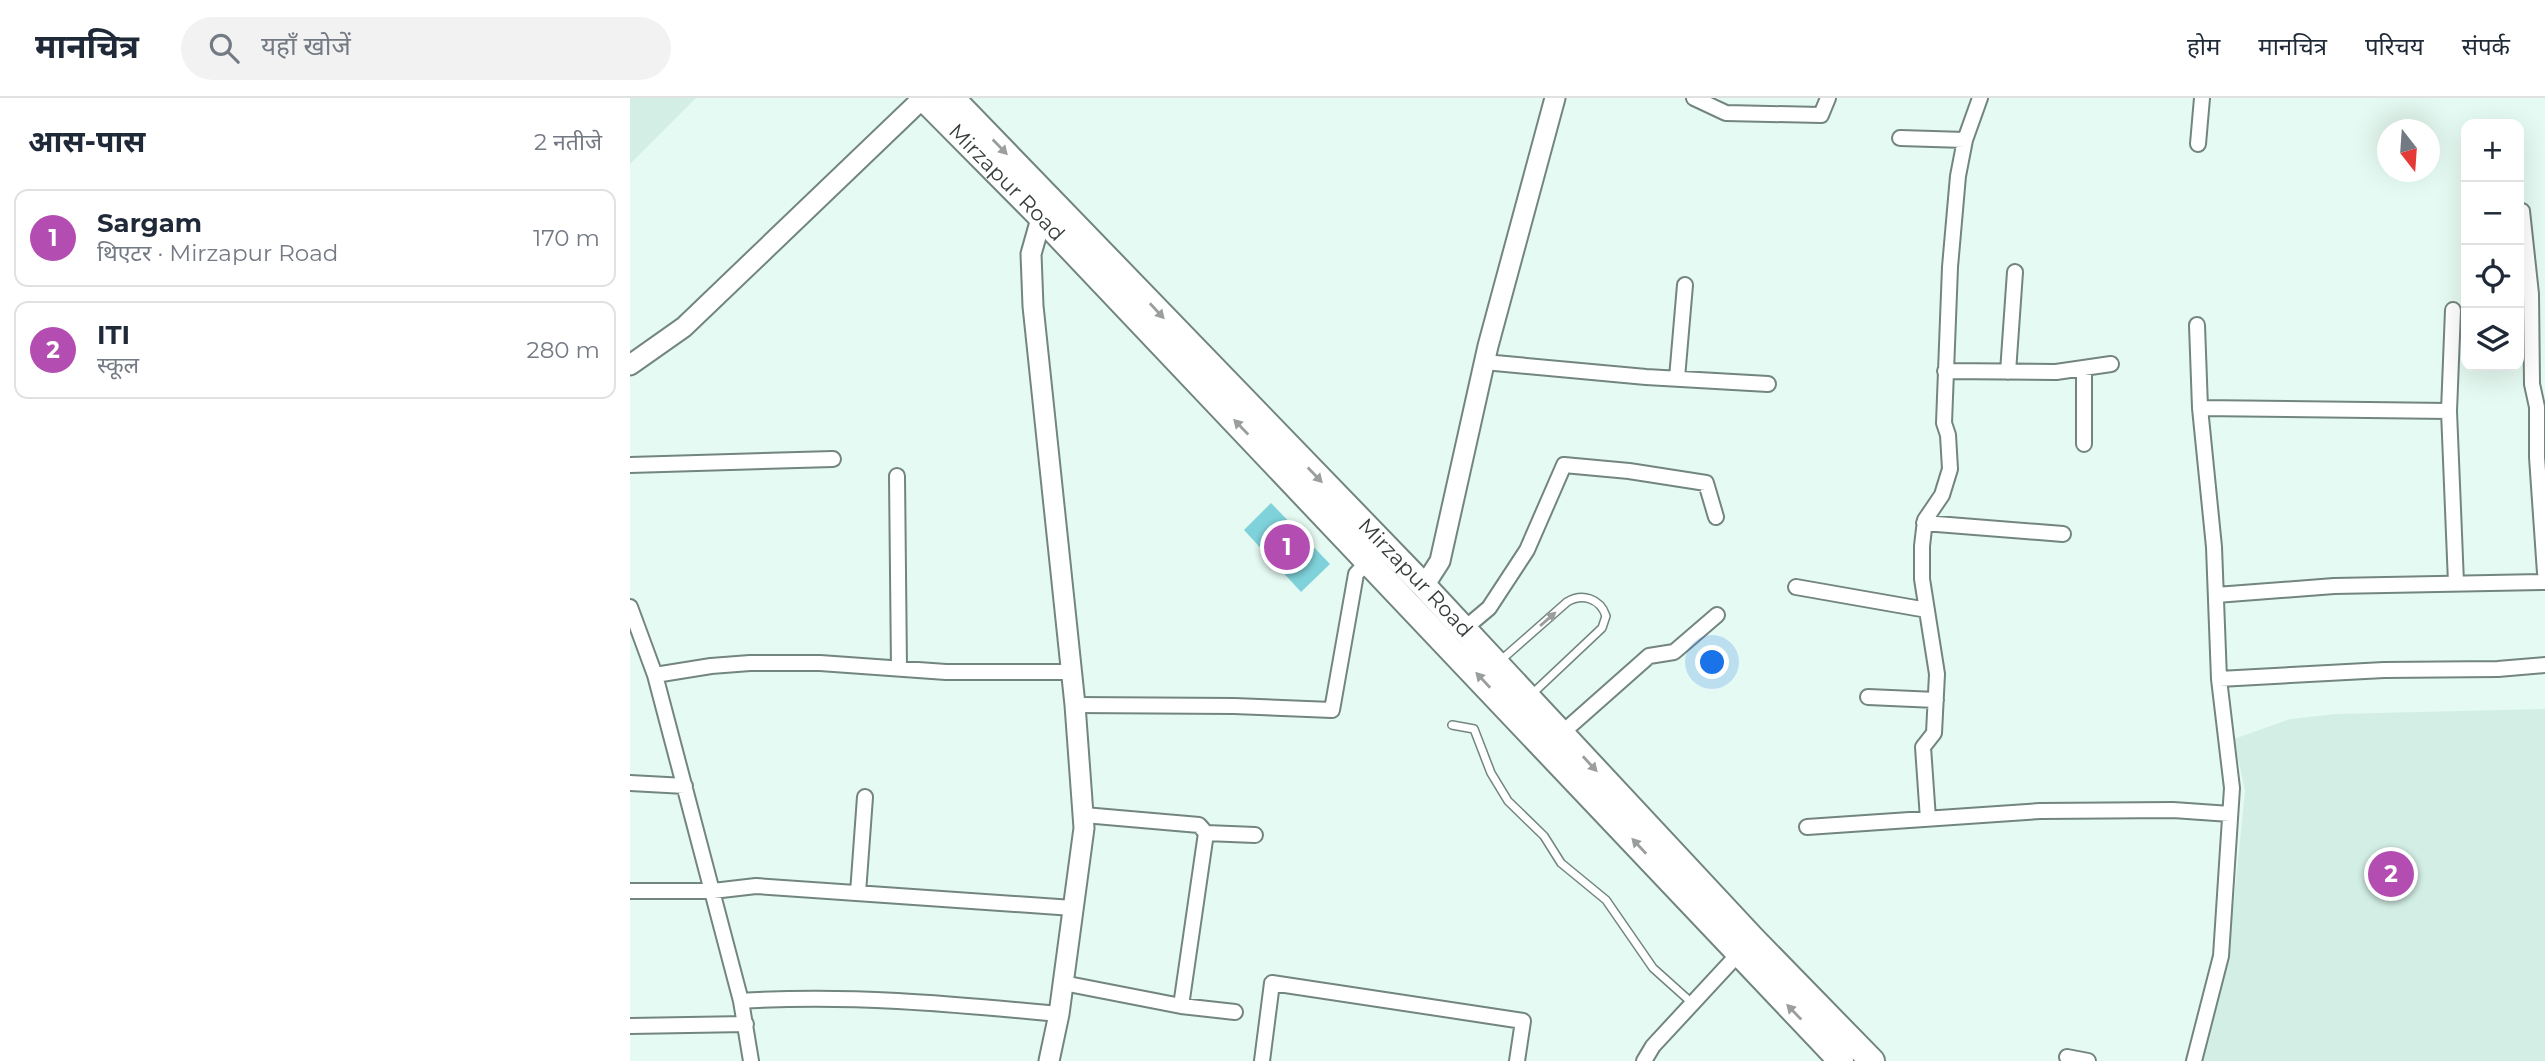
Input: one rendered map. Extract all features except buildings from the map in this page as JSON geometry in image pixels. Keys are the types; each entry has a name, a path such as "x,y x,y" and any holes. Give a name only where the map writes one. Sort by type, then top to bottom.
{"highway":[{"name":"Mirzapur Road","path":"923,98 1045,207"},
{"name":"Mirzapur Road","path":"953,98 1045,207 1376,553 1620,825 1746,946 1872,1061"},
{"name":"Mirzapur Road","path":"1376,553 1424,586 1562,733 1746,946 1841,1061"}],"street":[{"path":"630,365 684,327 923,98"},
{"path":"1424,586 1440,561 1484,362 1555,98"},
{"path":"1694,98 1726,113 1821,115 1828,98"},
{"path":"1928,819 1923,747 1934,733 1937,674 1922,579 1924,523 1942,495 1950,469 1948,435 1944,423 1945,371 1957,189 1965,140 1980,98"},
{"path":"2198,144 2202,98"},
{"path":"1900,138 1965,140"},
{"path":"1045,207 1031,254 1033,306 1072,672 1084,828 1059,1014 1049,1061"},
{"path":"2524,229 2531,294 2532,384 2537,407 2537,457 2545,573"},
{"path":"2008,372 2015,272"},
{"path":"1677,379 1685,285"},
{"path":"2453,310 2449,411 2456,583"},
{"path":"2194,1061 2221,956 2232,788 2219,679 2214,547 2200,408 2197,325"},
{"path":"1484,362 1768,384"},
{"path":"1945,371 2056,372 2111,364"},
{"path":"2084,368 2084,444"},
{"path":"2200,408 2449,411"},
{"path":"630,465 834,459"},
{"path":"1464,629 1489,608 1527,550 1564,465 1629,471 1706,483 1716,517"},
{"path":"897,476 899,668"},
{"path":"1924,523 2063,534"},
{"path":"1075,705 1332,710 1356,574 1376,553"},
{"path":"2216,594 2334,586 2545,582"},
{"path":"1796,587 1927,610"},
{"path":"630,607 655,675 713,891 746,1024 751,1061"},
{"path":"1562,733 1648,656 1674,652 1717,615"},
{"path":"655,675 750,663 820,663 946,672 1072,672"},
{"path":"2219,679 2545,665"},
{"path":"1868,697 1936,700"},
{"path":"630,783 685,786"},
{"path":"858,893 865,797"},
{"path":"1807,827 2040,811 2173,810 2230,814"},
{"path":"1083,815 1199,825 1206,833 1255,835"},
{"path":"1181,1006 1206,833"},
{"path":"630,891 713,891 756,886 1073,908"},
{"path":"1644,1061 1653,1046 1746,946"},
{"path":"1063,983 1181,1006 1235,1012"},
{"path":"1262,1061 1272,983 1523,1021 1517,1061"},
{"path":"741,1002 798,998 891,999 1059,1014"},
{"path":"630,1026 746,1024"},
{"path":"2067,1057 2088,1061"}],"lane":[{"path":"1497,664 1567,602 1587,597 1599,604 1606,616 1602,628 1528,697"},
{"path":"1452,725 1474,729 1491,773 1508,801 1544,836 1561,863 1606,900 1653,968 1692,1003"}],"shaded area":[{"path":"630,98 696,98 630,164"},
{"path":"2545,709 2545,1061 2202,1061 2228,958 2245,791 2234,739 2290,719 2336,714"}],"place":[{"name":"Sargam","path":"1287,547"},
{"name":"ITI","path":"2391,874"}]}
